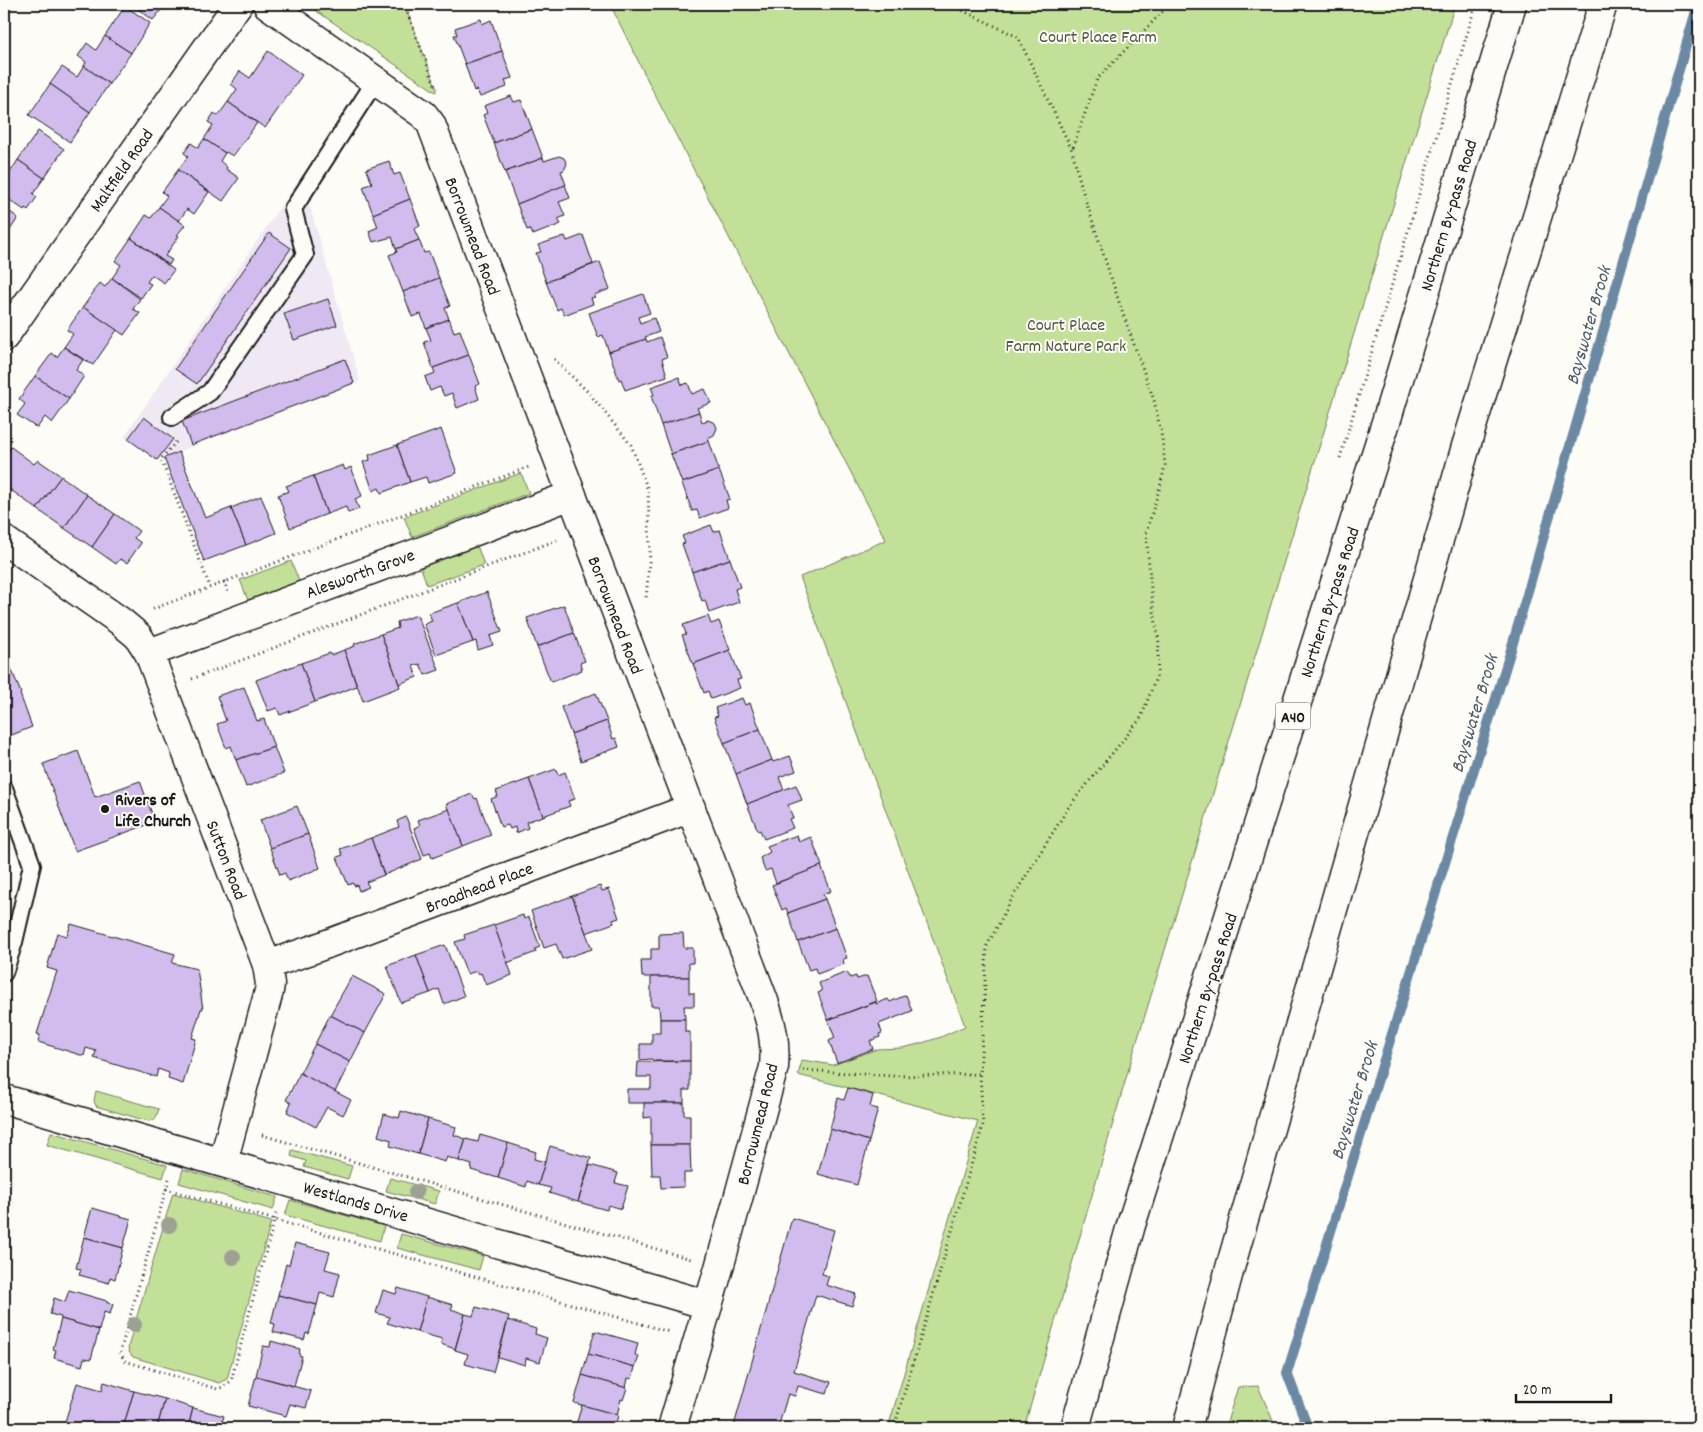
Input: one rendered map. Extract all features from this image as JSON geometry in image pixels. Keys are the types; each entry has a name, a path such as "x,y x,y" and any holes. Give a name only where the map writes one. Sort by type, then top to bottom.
{"main road":[{"name":"Maltfield Road","path":"4,337 238,4"},
{"name":"Borrowmead Road","path":"267,4 424,115 431,124 764,1001 774,1038 774,1066 719,1268 672,1428"},
{"name":"Northern By-pass Road","path":"1074,1428 1131,1225 1386,422 1512,4"},
{"path":"1188,1428 1230,1268 1466,446 1603,4"},
{"name":"Alesworth Grove","path":"149,653 572,495"},
{"name":"Sutton Road","path":"4,540 120,621 138,636 149,653 267,965 270,984 223,1162"},
{"name":"Broadhead Place","path":"267,965 320,947 691,808"},
{"name":"Westlands Drive","path":"4,1099 708,1305"}],"lane":[{"path":"172,417 210,392 305,254 292,209 376,80"},
{"path":"4,788 32,865 14,942 4,973"},
{"path":"4,928 14,942"}],"path":[{"path":"404,4 437,89 424,115"},
{"path":"894,1428 983,1125 980,1074 987,946 1014,895 1070,805 1141,718 1157,675 1159,643 1152,599 1146,533 1165,465 1162,438 1154,400 1119,303 1082,189 1072,150 1018,37 949,4"},
{"path":"1072,150 1097,79 1170,4"},
{"path":"521,359 545,350 589,393 631,445 648,490 650,553 644,614 621,626"},
{"path":"172,417 179,438 161,459 210,587"},
{"path":"120,621 556,456"},
{"path":"163,690 584,530"},
{"path":"774,1066 824,1072 893,1076 980,1074"},
{"path":"233,1127 719,1268"},
{"path":"177,1150 120,1352 125,1361 217,1388 223,1387 231,1381 286,1181"},
{"path":"166,1189 698,1341"}],"shaded area":[{"path":"356,98 369,106 309,203 360,381 157,460 124,437"}],"green space":[{"path":"306,4 404,4 437,89 436,92"},
{"name":"Court Place Farm Nature Park","path":"610,4 1455,4 1134,1051 1024,1428 888,1428 978,1121 798,1075 802,1060 833,1065 877,1049 902,1048 919,1044 965,1026 800,577 886,540 655,95"},
{"path":"521,473 529,493 412,537 404,517"},
{"path":"473,545 478,548 484,565 427,585 421,568 423,564"},
{"path":"291,561 299,581 248,600 240,580"},
{"path":"96,1091 159,1109 155,1120 148,1121 96,1106 94,1101"},
{"path":"51,1132 167,1165 163,1178 47,1145"},
{"path":"292,1150 352,1166 348,1179 304,1167 306,1161 291,1156"},
{"path":"183,1169 277,1197 273,1210 179,1183"},
{"path":"390,1178 439,1191 435,1204 386,1191"},
{"path":"173,1193 271,1222 227,1379 219,1383 133,1357 129,1352 128,1347"},
{"path":"290,1200 384,1226 380,1241 285,1215"},
{"path":"401,1234 483,1256 479,1270 397,1248"},
{"path":"1258,1386 1276,1428 1225,1428 1238,1387"}],"building":[{"path":"131,4 166,4 153,20"},
{"path":"125,6 150,23 131,53 105,36"},
{"path":"481,19 482,24 491,20 502,51 465,64 454,35 457,35 455,28"},
{"path":"105,36 131,53 109,84 84,66 86,62 78,56 87,43 96,50"},
{"path":"268,51 302,75 265,128 228,102 237,89 231,84 240,71 250,78"},
{"path":"502,51 512,78 505,80 507,87 480,97 477,90 474,91 465,64"},
{"path":"84,66 109,84 90,112 50,84 62,67 77,77"},
{"path":"50,84 90,112 70,142 29,115"},
{"path":"511,96 514,102 521,100 532,129 494,143 483,115 487,113 484,106"},
{"path":"228,102 257,123 233,156 204,139 213,125 208,122 214,113 218,116"},
{"path":"532,129 543,158 505,172 494,143"},
{"path":"38,131 64,149 44,178 18,160"},
{"path":"204,139 225,153 220,161 227,167 226,169 239,178 223,201 178,170 188,156 184,153 191,143 198,148"},
{"path":"559,156 564,158 567,164 564,170 561,171 566,185 517,204 505,172 543,158 544,161"},
{"path":"18,160 44,178 33,194 37,197 28,210 25,208 24,210 4,196 4,182"},
{"path":"389,161 394,175 400,173 410,199 373,214 363,187 372,183 366,169"},
{"path":"178,170 209,192 194,214 187,209 179,221 159,207 167,196 162,192"},
{"path":"565,185 570,198 559,202 565,216 558,219 561,224 533,235 530,229 527,230 517,204"},
{"path":"410,199 420,226 414,229 419,240 396,249 392,237 373,242 369,231 378,227 373,214"},
{"path":"4,207 18,218 4,239"},
{"path":"159,207 185,225 165,256 172,260 169,265 131,238 146,215 151,218"},
{"path":"269,233 291,248 197,384 175,369"},
{"path":"583,235 593,264 546,282 536,253 541,252 538,245 565,236 567,241"},
{"path":"131,238 174,270 164,283 152,275 147,282 151,284 141,298 112,278 121,265 115,261"},
{"path":"419,240 424,253 429,252 439,278 403,292 389,255 397,252 396,249"},
{"path":"600,262 610,289 594,295 595,297 591,298 593,304 564,315 561,308 557,310 546,282"},
{"path":"112,278 140,299 133,309 140,313 124,335 83,307 100,283 105,287"},
{"path":"439,278 450,306 445,308 449,319 426,328 421,314 412,317 403,292"},
{"path":"643,294 650,313 638,317 640,323 654,318 659,332 645,337 646,339 609,352 603,335 598,337 589,313"},
{"path":"328,299 337,325 294,340 284,314"},
{"path":"83,307 117,330 93,365 64,347 73,334 67,330"},
{"path":"449,319 454,332 460,330 469,355 433,368 424,342 431,340 426,328"},
{"path":"660,337 667,357 662,359 667,376 625,390 621,379 619,380 609,352 646,339 647,342"},
{"path":"64,347 83,360 76,370 84,376 69,399 35,376 52,353 57,357"},
{"path":"469,355 480,384 475,386 479,399 457,408 452,393 444,396 440,387 430,391 425,377 435,373 433,368"},
{"path":"345,359 354,383 191,445 182,421"},
{"path":"35,376 69,399 52,423 45,417 37,428 17,415 25,404 19,399"},
{"path":"679,377 682,385 688,383 692,394 705,389 711,403 697,408 699,412 661,425 651,396 654,395 651,387"},
{"path":"699,412 702,422 708,420 715,423 717,428 714,435 708,438 709,441 671,454 661,425"},
{"path":"144,417 173,439 157,460 128,439"},
{"path":"441,429 457,473 428,483 426,477 410,482 397,445"},
{"path":"709,441 719,470 682,483 671,454"},
{"path":"397,445 410,482 381,493 379,488 373,491 363,462 370,460 369,455"},
{"path":"11,447 34,464 38,460 61,476 37,509 4,485 4,458"},
{"path":"179,452 205,518 231,508 246,545 204,561 164,458"},
{"path":"343,465 345,470 351,467 362,496 355,499 359,509 348,513 346,507 327,514 313,476"},
{"path":"719,470 730,499 726,500 728,508 700,518 697,510 692,511 682,483"},
{"path":"61,476 87,495 64,528 37,509"},
{"path":"313,476 327,514 290,528 278,495 289,491 286,486"},
{"path":"87,495 115,514 92,547 64,528"},
{"path":"261,496 276,533 246,545 231,508"},
{"path":"115,514 139,531 134,538 141,543 127,563 120,559 116,564 92,547"},
{"path":"711,525 714,532 720,530 730,559 692,572 682,544 685,543 682,536"},
{"path":"730,559 740,587 735,589 739,602 709,613 705,600 702,601 692,572"},
{"path":"487,592 502,632 490,636 493,645 478,650 476,641 473,642 458,603"},
{"path":"458,603 473,642 436,655 424,624 432,621 429,613"},
{"path":"564,605 574,633 537,647 527,618"},
{"path":"417,615 439,670 425,675 420,664 413,666 417,677 399,684 381,634 398,628 397,622"},
{"path":"708,616 711,624 719,621 730,650 693,664 682,635 686,634 683,625"},
{"path":"574,633 585,661 580,663 582,670 551,682 537,647"},
{"path":"381,634 400,687 363,701 344,650 355,646 354,644"},
{"path":"344,650 357,686 315,702 301,663"},
{"path":"730,650 741,679 737,680 740,688 711,699 708,691 704,693 693,664"},
{"path":"4,651 32,727 4,738"},
{"path":"301,663 315,702 280,715 277,708 268,711 256,680"},
{"path":"244,687 257,721 264,719 274,747 236,760 231,746 226,748 217,724 226,721 217,696"},
{"path":"596,693 607,721 571,734 561,707"},
{"path":"742,698 745,705 750,703 760,729 724,743 714,717 718,716 715,708"},
{"path":"607,721 613,739 616,738 619,747 581,761 571,734"},
{"path":"760,729 772,760 736,774 724,743"},
{"path":"274,747 284,773 246,787 236,760"},
{"name":"Rivers of Life Church","path":"78,751 95,797 140,781 155,822 75,851 43,764"},
{"path":"790,756 796,771 779,777 784,790 747,804 736,774 772,760 773,762"},
{"path":"556,769 558,775 565,772 575,799 568,801 570,806 543,816 529,779"},
{"path":"529,779 543,816 526,822 528,828 516,833 515,827 510,829 508,825 501,827 491,799 498,796 496,791"},
{"path":"796,785 802,800 788,805 793,818 789,819 793,828 764,839 760,830 758,831 747,804"},
{"path":"472,794 475,799 477,798 491,835 463,846 446,804"},
{"path":"297,806 308,834 270,848 260,820"},
{"path":"449,809 463,846 432,858 430,853 424,855 414,828 420,825 418,820"},
{"path":"406,817 422,859 384,875 371,838 399,827 397,821"},
{"path":"308,834 320,868 288,881 285,873 280,875 270,848"},
{"path":"797,835 799,842 811,837 822,866 776,883 771,869 765,871 760,858 770,852 767,846"},
{"path":"371,838 384,875 366,882 369,887 359,891 357,885 354,886 353,883 348,885 337,857 343,855 340,849"},
{"path":"821,866 831,891 823,894 825,899 788,913 786,908 782,910 772,885"},
{"path":"600,886 602,891 609,889 619,918 613,920 614,923 586,933 572,896"},
{"path":"572,896 592,949 562,959 556,944 544,948 531,911"},
{"path":"825,899 836,928 798,942 788,913"},
{"path":"523,915 524,919 529,917 540,947 535,949 536,952 507,963 494,925"},
{"path":"71,924 175,954 172,963 197,969 203,1009 201,1009 192,1038 196,1039 183,1084 168,1079 169,1073 158,1069 156,1077 94,1058 96,1051 86,1048 84,1056 38,1042 40,1035 37,1034 57,971 47,968 57,933 67,936"},
{"path":"494,925 512,975 486,985 481,973 479,974 477,971 467,974 455,942 465,939 464,935"},
{"path":"836,928 847,958 843,959 844,964 817,974 815,968 809,970 798,942"},
{"path":"683,933 684,948 693,948 693,963 689,963 689,977 642,977 641,960 651,960 651,949 659,949 659,934"},
{"path":"445,945 464,996 444,1004 439,989 430,993 416,955"},
{"path":"416,955 430,993 401,1003 387,966"},
{"path":"847,972 850,978 856,976 857,979 867,976 877,1001 828,1020 818,993 822,991 819,983"},
{"path":"352,976 386,994 365,1033 330,1015"},
{"path":"651,977 689,977 689,993 694,993 694,1006 684,1006 685,1019 660,1019 659,1006 651,1006"},
{"path":"906,995 912,1011 879,1024 882,1033 879,1034 880,1037 870,1041 873,1049 837,1063 829,1041 835,1038 828,1020 876,1002 876,1004 888,999 890,1002"},
{"path":"330,1015 365,1033 350,1062 315,1044"},
{"path":"660,1019 685,1019 685,1032 690,1032 690,1061 640,1060 640,1044 652,1044 652,1033 660,1033"},
{"path":"315,1044 350,1062 335,1092 300,1073"},
{"path":"690,1061 690,1090 684,1090 684,1103 627,1103 627,1089 651,1089 651,1077 637,1077 638,1062"},
{"path":"300,1073 351,1100 343,1115 327,1107 316,1127 287,1112 291,1103 286,1100"},
{"path":"848,1088 873,1095 870,1107 878,1109 869,1141 830,1129 838,1098 844,1100"},
{"path":"644,1103 684,1103 684,1115 690,1115 690,1145 651,1145 651,1117 644,1118"},
{"path":"401,1111 428,1119 418,1154 390,1146 391,1140 378,1136 384,1114 399,1118"},
{"path":"428,1119 456,1127 454,1135 466,1139 459,1161 447,1157 445,1162 418,1154"},
{"path":"830,1129 869,1141 857,1185 818,1174"},
{"path":"480,1135 508,1143 498,1178 471,1170 472,1165 459,1161 466,1139 478,1142"},
{"path":"508,1143 536,1152 534,1159 545,1162 538,1185 527,1181 526,1187 498,1178"},
{"path":"651,1145 690,1145 691,1173 684,1173 684,1187 661,1188 660,1175 652,1175"},
{"path":"550,1146 591,1158 578,1202 549,1193 551,1188 538,1185"},
{"path":"590,1165 618,1173 615,1183 628,1186 621,1209 608,1205 607,1210 578,1202"},
{"path":"92,1208 131,1219 123,1248 84,1237"},
{"path":"792,1218 834,1230 822,1274 829,1276 826,1285 856,1294 852,1306 816,1295 794,1371 831,1382 827,1394 798,1386 795,1396 788,1394 778,1428 742,1428 734,1426"},
{"path":"84,1237 123,1248 115,1279 110,1277 109,1283 79,1275 81,1269 76,1268"},
{"path":"295,1243 330,1252 325,1269 340,1273 334,1297 320,1293 317,1305 278,1295 286,1264 289,1265"},
{"path":"398,1288 427,1297 417,1332 387,1323 390,1317 376,1313 383,1290 396,1294"},
{"path":"69,1290 113,1304 110,1314 104,1312 99,1330 50,1314 54,1298 65,1302"},
{"path":"278,1295 317,1305 309,1334 306,1333 304,1340 273,1332 275,1324 271,1323"},
{"path":"427,1297 453,1305 451,1309 465,1314 455,1349 441,1344 442,1339 417,1332"},
{"path":"476,1307 509,1316 493,1372 465,1364 468,1354 455,1350 465,1314 473,1316"},
{"path":"61,1319 99,1330 91,1359 84,1358 82,1366 54,1358 56,1350 53,1349"},
{"path":"508,1320 536,1329 535,1334 547,1338 540,1362 526,1358 525,1365 498,1357"},
{"path":"595,1331 638,1343 635,1355 639,1357 635,1367 588,1354"},
{"path":"271,1341 300,1349 299,1355 302,1356 294,1386 256,1376 263,1346 270,1347"},
{"path":"588,1354 635,1367 632,1379 628,1378 626,1388 582,1375"},
{"path":"582,1375 627,1388 623,1400 621,1399 617,1415 574,1403"},
{"path":"256,1376 311,1391 306,1408 290,1404 286,1416 248,1406"},
{"path":"104,1382 134,1391 123,1428 98,1422 96,1428 63,1428 77,1383 102,1390"},
{"path":"134,1391 165,1399 157,1428 123,1428"},
{"path":"165,1399 193,1408 188,1428 157,1428"},
{"path":"582,1405 618,1415 615,1428 575,1428"},
{"path":"193,1408 224,1416 220,1428 188,1428"}],"waterway":[{"name":"Bayswater Brook","path":"1308,1428 1287,1373 1510,653 1698,4"}],"place":[{"name":"Rivers of Life Church","path":"105,809"}],"park label":[{"name":"Court Place Farm","path":"1098,36"}]}
